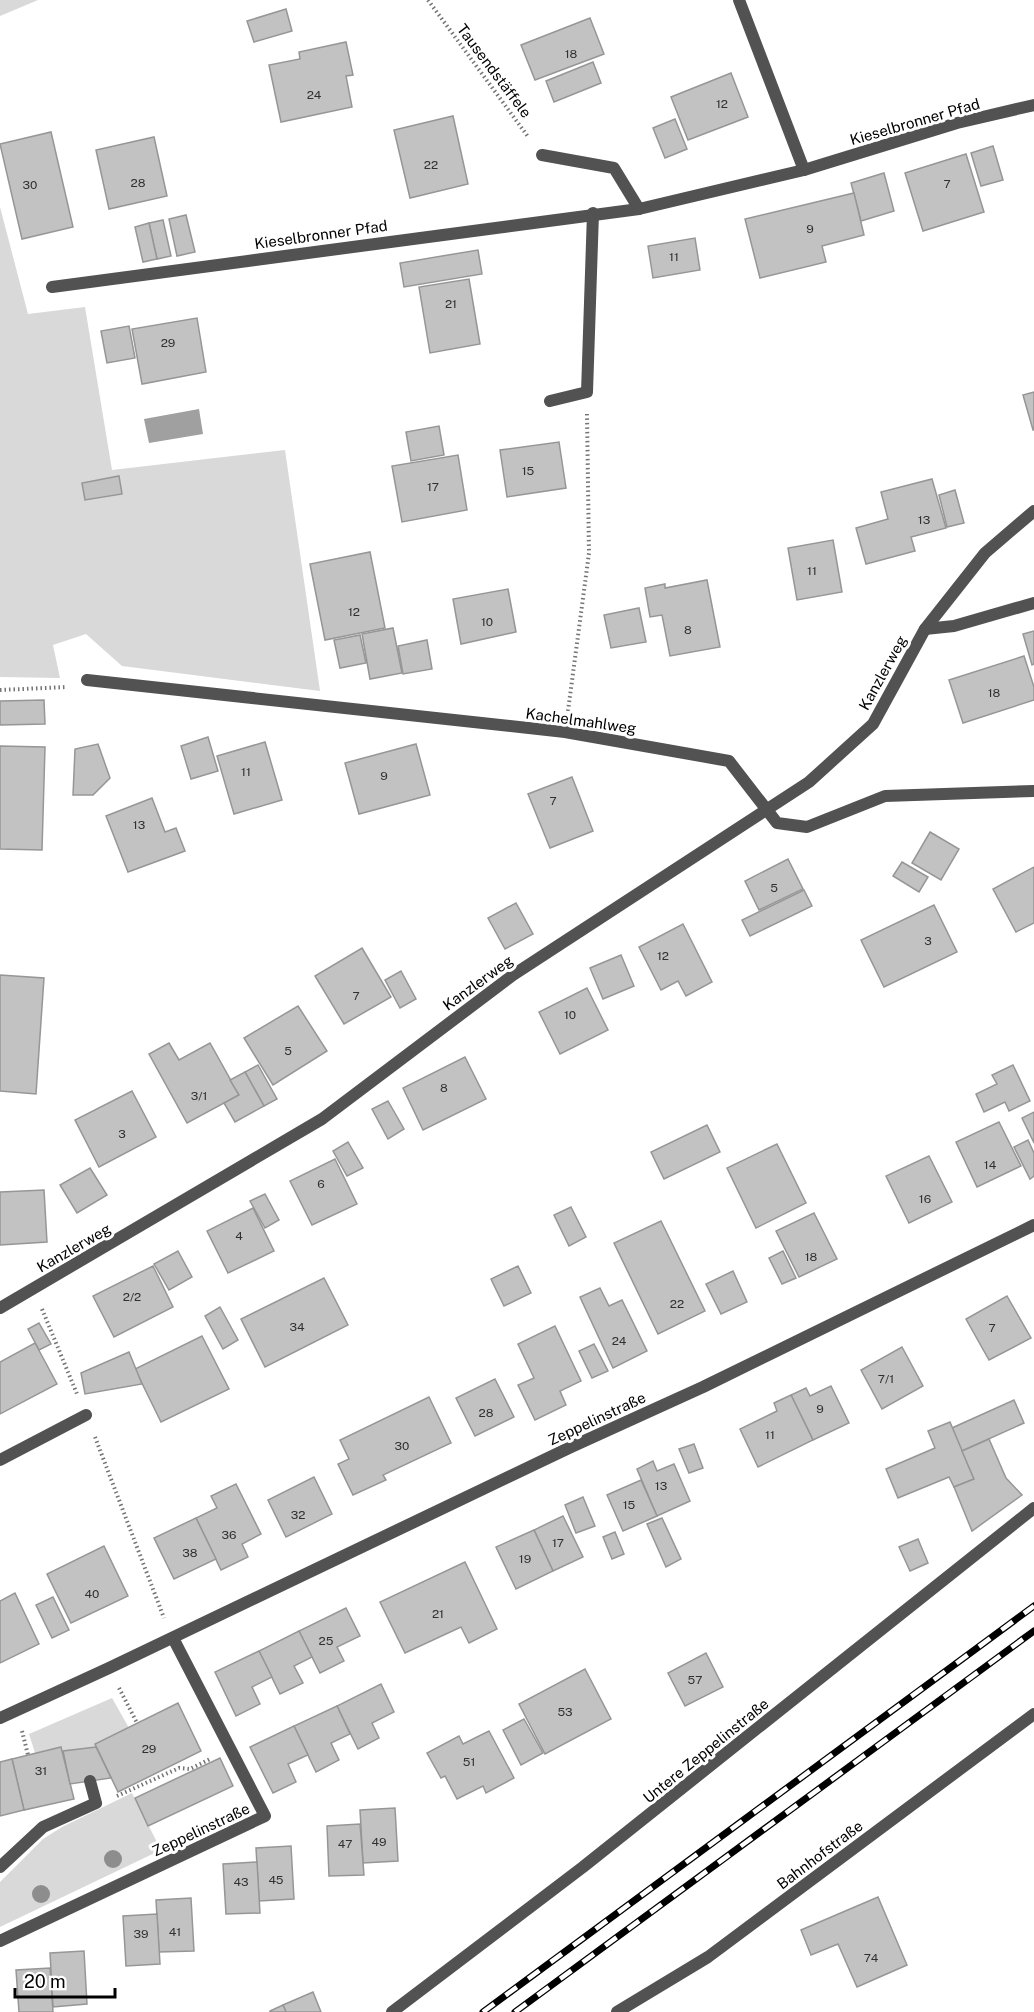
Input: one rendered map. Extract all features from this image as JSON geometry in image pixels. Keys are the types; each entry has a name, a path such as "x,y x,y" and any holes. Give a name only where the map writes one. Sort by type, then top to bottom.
{"street":[{"path":"739,0 804,170"},
{"name":"Kieselbronner Pfad","path":"52,287 593,213 639,209 804,170 957,123 1034,105"},
{"path":"542,155 614,168 639,209"},
{"path":"550,401 587,392 593,213"},
{"name":"Kanzlerweg","path":"0,1308 322,1119 513,975 809,782 873,724 925,628 985,553 1034,511"},
{"name":"Kanzlerweg","path":"925,628 954,626 1034,603"},
{"name":"Kachelmahlweg","path":"87,680 565,732 729,761 777,823 807,827 885,796 1034,791"},
{"name":"Zeppelinstraße","path":"0,1718 571,1447 703,1387 1034,1225"},
{"path":"0,1460 86,1415"},
{"name":"Untere Zeppelinstraße","path":"392,2012 583,1868 1034,1508"},
{"name":"Zeppelinstraße","path":"0,1941 265,1816 172,1638"},
{"name":"Bahnhofstraße","path":"617,2012 708,1958 1034,1714"},
{"path":"0,1867 43,1827 96,1803 90,1781"}],"path":[{"name":"Tausendstäffele","path":"428,0 542,155"},
{"path":"565,732 589,553 587,392"},
{"path":"0,690 61,689 87,680"},
{"path":"34,1289 86,1415 172,1638"},
{"path":"109,1668 137,1724"},
{"path":"96,1803 179,1768 190,1769 230,1750"}],"shaded area":[{"path":"0,0 38,0 0,16"},
{"path":"0,207 28,314 85,307 112,470 285,450 320,691 122,666 86,634 53,645 60,678 0,677"},
{"path":"199,409 203,434 149,443 144,419"},
{"path":"112,1698 129,1728 95,1744 96,1747 63,1751 61,1747 35,1753 29,1734"},
{"path":"132,1793 161,1850 0,1927 0,1882 43,1839 62,1827"}],"building":[{"path":"286,9 292,31 254,42 247,21"},
{"path":"590,18 604,54 535,80 521,45"},
{"path":"346,42 353,75 346,76 352,107 281,122 269,65 300,59 299,52"},
{"path":"593,62 601,83 554,102 546,81"},
{"path":"731,73 748,117 688,140 671,97"},
{"path":"453,116 468,184 410,198 394,130"},
{"path":"675,119 687,149 665,158 653,128"},
{"path":"51,132 73,227 22,239 0,144"},
{"path":"154,137 167,196 109,209 96,150"},
{"path":"993,146 1003,180 981,186 971,153"},
{"path":"966,154 984,212 923,231 905,173"},
{"path":"884,173 894,211 861,221 851,183"},
{"path":"854,193 864,235 822,246 826,262 760,278 745,219"},
{"path":"186,215 195,252 177,256 169,219"},
{"path":"163,220 171,256 157,259 149,223"},
{"path":"149,223 157,259 143,262 135,227"},
{"path":"695,238 700,270 653,278 648,246"},
{"path":"478,250 482,274 404,287 400,263"},
{"path":"469,279 480,344 430,353 419,287"},
{"path":"197,318 206,372 142,384 132,329"},
{"path":"129,326 135,358 107,363 101,331"},
{"path":"1034,392 1034,430 1033,430 1023,395"},
{"path":"439,426 444,455 411,461 406,432"},
{"path":"559,442 566,488 507,497 500,450"},
{"path":"458,455 467,510 402,522 392,466"},
{"path":"119,476 122,494 85,500 82,483"},
{"path":"932,479 946,528 911,537 915,551 866,564 856,528 888,519 881,492"},
{"path":"955,490 964,523 947,527 939,495"},
{"path":"833,540 842,592 797,600 788,548"},
{"path":"370,552 385,628 325,640 310,564"},
{"path":"707,580 720,647 670,656 662,615 650,617 645,588 665,584 665,588"},
{"path":"508,589 516,632 461,644 453,599"},
{"path":"639,608 646,642 611,648 604,615"},
{"path":"393,628 402,673 370,679 362,634"},
{"path":"1034,631 1034,664 1032,665 1023,634"},
{"path":"360,635 366,663 340,668 334,640"},
{"path":"427,640 432,669 403,674 398,646"},
{"path":"1024,656 1034,687 1034,700 963,723 949,680"},
{"path":"44,700 45,724 0,725 0,701"},
{"path":"208,737 218,771 191,779 181,746"},
{"path":"265,742 282,800 234,814 217,756"},
{"path":"98,744 110,778 93,795 73,795 75,749"},
{"path":"416,744 430,795 359,814 345,763"},
{"path":"0,746 45,747 42,850 0,849"},
{"path":"572,777 593,831 550,848 528,794"},
{"path":"152,798 165,832 176,828 185,851 128,872 106,816"},
{"path":"930,832 959,849 941,880 912,863"},
{"path":"788,859 803,889 759,910 745,881"},
{"path":"902,862 928,877 919,892 893,876"},
{"path":"1034,867 1034,923 1016,932 993,889"},
{"path":"804,890 812,906 750,936 742,920"},
{"path":"516,903 533,934 505,949 488,918"},
{"path":"934,905 957,952 884,987 861,940"},
{"path":"683,924 712,982 686,996 678,981 661,990 639,947"},
{"path":"362,948 391,997 344,1024 315,976"},
{"path":"621,955 634,986 603,999 590,968"},
{"path":"401,971 416,999 400,1008 385,980"},
{"path":"0,975 44,978 36,1094 0,1091"},
{"path":"587,988 608,1030 560,1054 539,1012"},
{"path":"298,1006 327,1051 273,1085 244,1038"},
{"path":"169,1043 179,1060 210,1043 239,1095 187,1123 149,1054"},
{"path":"465,1057 486,1099 423,1130 403,1088"},
{"path":"258,1065 277,1099 264,1106 245,1072"},
{"path":"1013,1065 1030,1101 1009,1111 1005,1102 984,1112 976,1094 997,1084 992,1075"},
{"path":"245,1072 264,1106 235,1122 224,1103 239,1095 230,1080"},
{"path":"132,1091 156,1137 99,1167 75,1120"},
{"path":"388,1101 404,1129 388,1139 372,1109"},
{"path":"1034,1112 1034,1143 1022,1118"},
{"path":"999,1122 1021,1166 977,1187 956,1142"},
{"path":"707,1125 720,1152 664,1179 651,1152"},
{"path":"1028,1140 1034,1153 1034,1176 1030,1179 1014,1147"},
{"path":"348,1142 363,1168 347,1176 333,1151"},
{"path":"777,1144 806,1203 756,1228 727,1168"},
{"path":"929,1156 952,1202 909,1223 886,1176"},
{"path":"335,1159 357,1204 312,1225 290,1181"},
{"path":"90,1168 107,1195 77,1213 60,1185"},
{"path":"44,1190 47,1242 0,1245 0,1192"},
{"path":"265,1194 279,1220 265,1228 250,1201"},
{"path":"571,1207 586,1237 569,1246 554,1215"},
{"path":"253,1208 274,1251 228,1273 207,1231"},
{"path":"814,1213 837,1259 799,1277 776,1231"},
{"path":"661,1221 705,1311 658,1334 614,1243"},
{"path":"178,1251 192,1277 169,1290 154,1264"},
{"path":"783,1251 796,1278 782,1284 769,1258"},
{"path":"153,1266 173,1307 114,1337 93,1296"},
{"path":"518,1266 531,1293 504,1306 491,1279"},
{"path":"733,1271 747,1302 721,1314 706,1284"},
{"path":"324,1278 348,1325 265,1367 241,1319"},
{"path":"600,1288 609,1306 622,1300 647,1351 613,1368 580,1297"},
{"path":"1007,1296 1031,1338 989,1360 966,1319"},
{"path":"220,1307 238,1340 223,1349 205,1316"},
{"path":"39,1323 51,1344 39,1350 28,1329"},
{"path":"555,1326 581,1381 560,1391 566,1405 535,1420 518,1385 534,1378 518,1344"},
{"path":"202,1336 229,1389 161,1422 135,1369"},
{"path":"35,1343 57,1384 0,1414 0,1362"},
{"path":"594,1344 608,1371 592,1378 579,1351"},
{"path":"902,1347 923,1386 882,1409 861,1370"},
{"path":"129,1352 142,1384 85,1394 81,1373"},
{"path":"495,1379 514,1417 475,1436 456,1398"},
{"path":"831,1386 849,1423 813,1440 791,1395 806,1388 810,1396"},
{"path":"791,1395 813,1440 758,1467 740,1429 777,1411 774,1403"},
{"path":"429,1397 451,1443 383,1475 386,1480 353,1495 338,1464 349,1459 340,1440"},
{"path":"1014,1400 1024,1423 962,1451 952,1428"},
{"path":"950,1422 974,1479 954,1487 949,1477 898,1498 886,1469 935,1448 928,1431"},
{"path":"989,1439 1006,1478 1022,1495 972,1531 954,1487 974,1479 962,1451"},
{"path":"694,1444 703,1468 689,1473 679,1449"},
{"path":"653,1461 657,1471 674,1464 690,1501 657,1516 637,1469"},
{"path":"314,1477 332,1514 286,1537 268,1500"},
{"path":"641,1480 657,1516 623,1531 607,1495"},
{"path":"236,1484 261,1534 242,1544 248,1557 221,1570 196,1518 217,1508 211,1496"},
{"path":"583,1497 595,1526 576,1533 565,1505"},
{"path":"563,1516 583,1557 553,1571 534,1530"},
{"path":"196,1518 216,1559 174,1579 154,1538"},
{"path":"662,1518 681,1559 666,1567 647,1524"},
{"path":"534,1530 553,1571 516,1589 496,1547"},
{"path":"615,1532 624,1554 612,1559 603,1537"},
{"path":"918,1539 928,1563 910,1571 899,1547"},
{"path":"104,1546 128,1596 71,1623 47,1574"},
{"path":"465,1562 497,1629 469,1643 461,1627 405,1653 380,1602"},
{"path":"15,1593 39,1644 0,1663 0,1601"},
{"path":"53,1597 69,1630 52,1638 36,1605"},
{"path":"346,1608 360,1636 337,1647 344,1661 320,1673 299,1631"},
{"path":"299,1631 312,1657 294,1666 303,1683 280,1694 259,1651"},
{"path":"259,1651 272,1677 252,1687 260,1704 236,1716 215,1672"},
{"path":"706,1653 723,1687 685,1706 668,1673"},
{"path":"585,1669 611,1719 545,1754 519,1704"},
{"path":"381,1684 394,1712 372,1723 379,1738 358,1749 337,1706"},
{"path":"178,1703 201,1751 118,1792 95,1744"},
{"path":"337,1706 350,1734 331,1743 339,1760 316,1772 294,1726"},
{"path":"524,1719 543,1753 521,1765 503,1730"},
{"path":"294,1726 308,1755 288,1764 296,1782 273,1793 250,1747"},
{"path":"489,1731 514,1778 486,1793 483,1786 457,1799 445,1776 441,1778 427,1753 459,1736 463,1744"},
{"path":"61,1747 74,1799 24,1810 12,1759"},
{"path":"96,1747 111,1778 70,1784 63,1751"},
{"path":"220,1758 233,1786 148,1826 135,1798"},
{"path":"12,1759 24,1810 0,1816 0,1762"},
{"path":"395,1808 398,1861 363,1863 360,1810"},
{"path":"360,1824 364,1875 329,1876 327,1826"},
{"path":"291,1846 294,1899 259,1901 256,1848"},
{"path":"257,1862 260,1913 226,1914 223,1864"},
{"path":"878,1897 907,1965 857,1987 838,1944 811,1955 801,1930"},
{"path":"191,1898 194,1951 159,1952 156,1900"},
{"path":"157,1914 160,1964 126,1966 123,1916"},
{"path":"84,1951 87,2004 53,2007 50,1953"},
{"path":"50,1968 53,2012 19,2012 16,1970"},
{"path":"313,1992 321,2012 286,2012 283,2005"},
{"path":"283,2005 286,2012 270,2012 270,2011"}],"railway":[{"path":"483,2012 1034,1606"},
{"path":"515,2012 1034,1631"}]}
